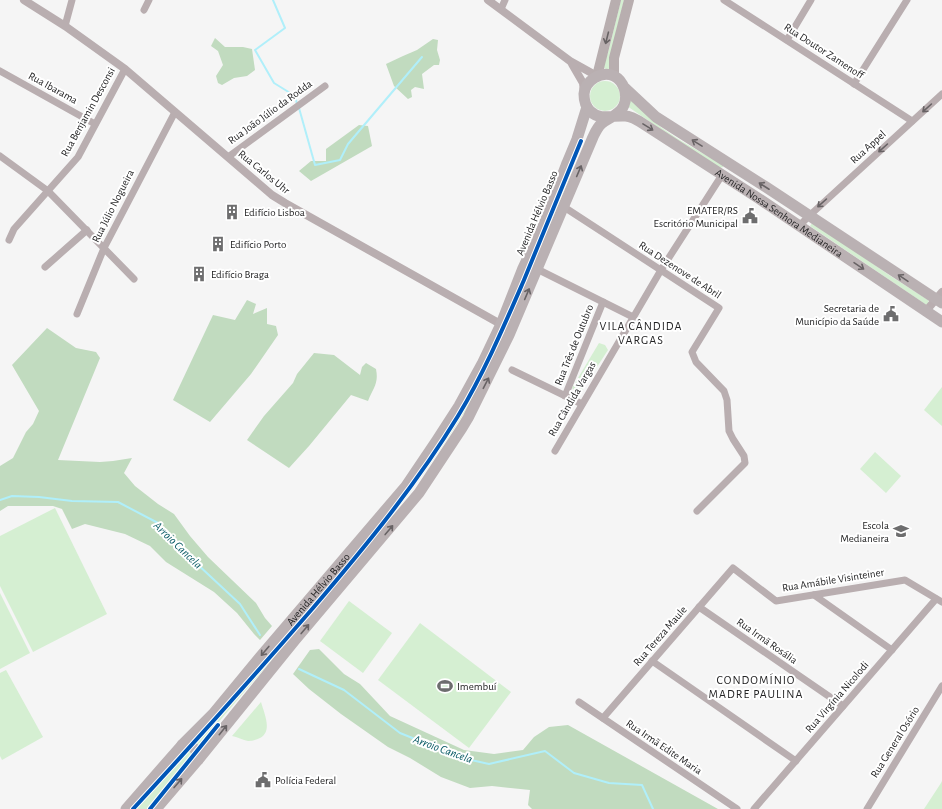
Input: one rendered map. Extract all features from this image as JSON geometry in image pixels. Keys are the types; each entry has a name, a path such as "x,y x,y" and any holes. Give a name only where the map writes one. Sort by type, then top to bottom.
{"main road":[{"path":"597,76 616,0"},
{"path":"614,76 614,58 628,0"},
{"path":"597,76 614,76 620,80 625,88 626,97 624,106 612,117 600,117 591,112 587,107 584,99 584,92 592,79 597,76"},
{"name":"Avenida Nossa Senhora Medianeira","path":"625,88 656,117 809,216 940,298"},
{"name":"Avenida Hélvio Basso","path":"126,809 182,746 217,710 260,657 406,486 459,406 482,364 501,324 523,268 544,224 577,139 587,107"},
{"name":"Avenida Nossa Senhora Medianeira","path":"612,117 626,116 635,119 722,175 942,322"},
{"name":"Avenida Hélvio Basso","path":"156,809 198,760 295,640 419,493 452,445 468,418 512,330 593,137 598,127 612,117"},
{"path":"722,175 730,164"},
{"path":"182,746 188,745 195,748 197,751 198,760"}],"street":[{"name":"Rua Carlos Uhr","path":"24,0 65,26 125,69 272,195 512,330"},
{"path":"65,26 72,0"},
{"path":"144,10 149,0"},
{"path":"488,0 570,61 597,76"},
{"path":"500,9 505,0"},
{"name":"Rua Doutor Zamenoff","path":"724,0 912,121"},
{"path":"786,40 811,0"},
{"path":"854,84 906,0"},
{"path":"570,61 584,83 584,92"},
{"name":"Rua Benjamin Desconsi","path":"9,240 14,229 78,157 125,69"},
{"name":"Rua Ibarama","path":"0,70 95,124"},
{"name":"Rua João Júlio da Rodda","path":"228,157 325,86"},
{"name":"Rua Appel","path":"799,226 942,94"},
{"name":"Rua Júlio Nogueira","path":"77,314 104,248 175,112"},
{"path":"0,156 48,191 134,279"},
{"name":"Rua Cândida Vargas","path":"555,451 661,270 722,175"},
{"name":"Rua Dezenove de Abril","path":"564,207 719,308 692,352 696,362 724,391 727,400 729,430 744,456 745,463 697,511"},
{"path":"45,267 87,230"},
{"path":"537,270 633,317"},
{"path":"926,311 940,298"},
{"name":"Rua Três de Outubro","path":"565,396 603,302"},
{"path":"512,370 582,404"},
{"name":"Rua Amábile Visinteiner","path":"733,568 776,601 905,580 939,601"},
{"name":"Rua Tereza Maule","path":"603,718 733,568"},
{"path":"814,595 892,650"},
{"name":"Rua Virgínia Nicolodi","path":"754,809 892,650 939,601"},
{"name":"Rua Irmã Rosália","path":"699,607 843,706"},
{"path":"652,661 796,761"},
{"name":"Rua General Osório","path":"866,809 942,686"},
{"name":"Rua Irmã Edite Maria","path":"579,702 737,809"}],"green space":[{"path":"621,0 624,0 610,58 609,70 601,67 608,53"},
{"path":"215,38 225,47 243,47 252,49 255,70 247,76 234,78 222,85 218,83 216,76 223,65 218,51 211,46"},
{"path":"433,39 438,40 437,50 440,60 439,65 434,65 422,74 424,89 415,87 411,90 412,97 408,99 394,86 386,64 417,50"},
{"path":"605,81 616,85 620,96 616,107 605,111 594,107 590,96 594,85"},
{"path":"631,97 662,128 684,143 723,165 723,167 720,168 707,161 627,106"},
{"path":"359,125 368,126 372,146 311,181 299,171 311,161 326,161 326,149"},
{"path":"582,142 558,206 509,319"},
{"path":"813,222 889,275 928,300 929,303 927,305 925,304 810,226"},
{"path":"247,300 256,304 253,314 267,308 267,324 276,326 278,335 251,374 210,422 173,400 213,315 235,320"},
{"path":"47,328 76,348 96,352 100,358 58,460 100,462 132,458 124,473 135,486 158,504 174,514 208,557 256,603 272,626 260,640 237,613 214,592 166,562 150,546 125,534 85,524 72,529 62,509 53,506 8,506 0,511 0,466 13,458 26,432 33,424 39,411 12,365"},
{"path":"599,343 605,345 608,350 580,393 575,392 572,388"},
{"path":"314,353 334,355 360,375 362,367 366,363 376,369 377,378 368,401 351,395 289,468 247,440 264,416 293,383 297,374"},
{"path":"491,356 493,356 474,396 461,418 427,469 390,519 343,577 199,746 195,744 213,722 259,673 361,553 419,477"},
{"path":"942,387 942,426 924,410"},
{"path":"875,452 901,476 886,493 860,469"},
{"path":"55,508 107,614 33,652 0,586 0,536"},
{"path":"0,593 30,653 0,669"},
{"path":"349,601 392,633 363,673 320,641"},
{"name":"Imembuí","path":"420,623 511,692 469,748 378,680"},
{"path":"319,649 344,674 360,684 390,716 464,750 494,754 523,750 534,737 549,727 568,725 718,809 532,809 528,805 530,790 492,786 470,788 441,777 410,758 388,747 341,714 309,689 293,674 310,650"},
{"path":"6,670 43,737 2,760 0,756 0,673"},
{"path":"261,702 267,726 264,735 258,739 250,741 232,736"},
{"path":"190,750 194,754 148,809 134,809"},
{"path":"942,781 942,809 924,809 941,783"}],"waterway":[{"path":"273,0 285,28 255,50 274,83 295,96 297,104"},
{"path":"299,108 315,165 340,160 348,144 422,57"},
{"name":"Arroio Cancela","path":"0,500 12,496 39,497 72,501 118,502 158,523 181,549 240,604 260,635"},
{"name":"Arroio Cancela","path":"299,669 344,690 400,733 462,758 489,764 545,751 574,773 609,783 642,785 653,809"}],"cycle path":[{"path":"133,809 313,608 371,539 442,442 467,400 493,349 524,280 581,141"},
{"path":"150,809 218,725"}],"place":[{"name":"Edifício Lisboa","path":"232,212"},
{"name":"EMATER/RS Escritório Municipal","path":"750,216"},
{"name":"Edifício Porto","path":"218,244"},
{"name":"Edifício Braga","path":"199,274"},
{"name":"Secretaria de Município da Saúde","path":"891,314"},
{"name":"Escola Medianeira","path":"901,531"},
{"name":"Imembuí","path":"445,686"},
{"name":"Polícia Federal","path":"263,780"}],"district":[{"name":"VILA CÂNDIDA VARGAS","path":"641,333"},
{"name":"CONDOMÍNIO MADRE PAULINA","path":"756,687"}]}
